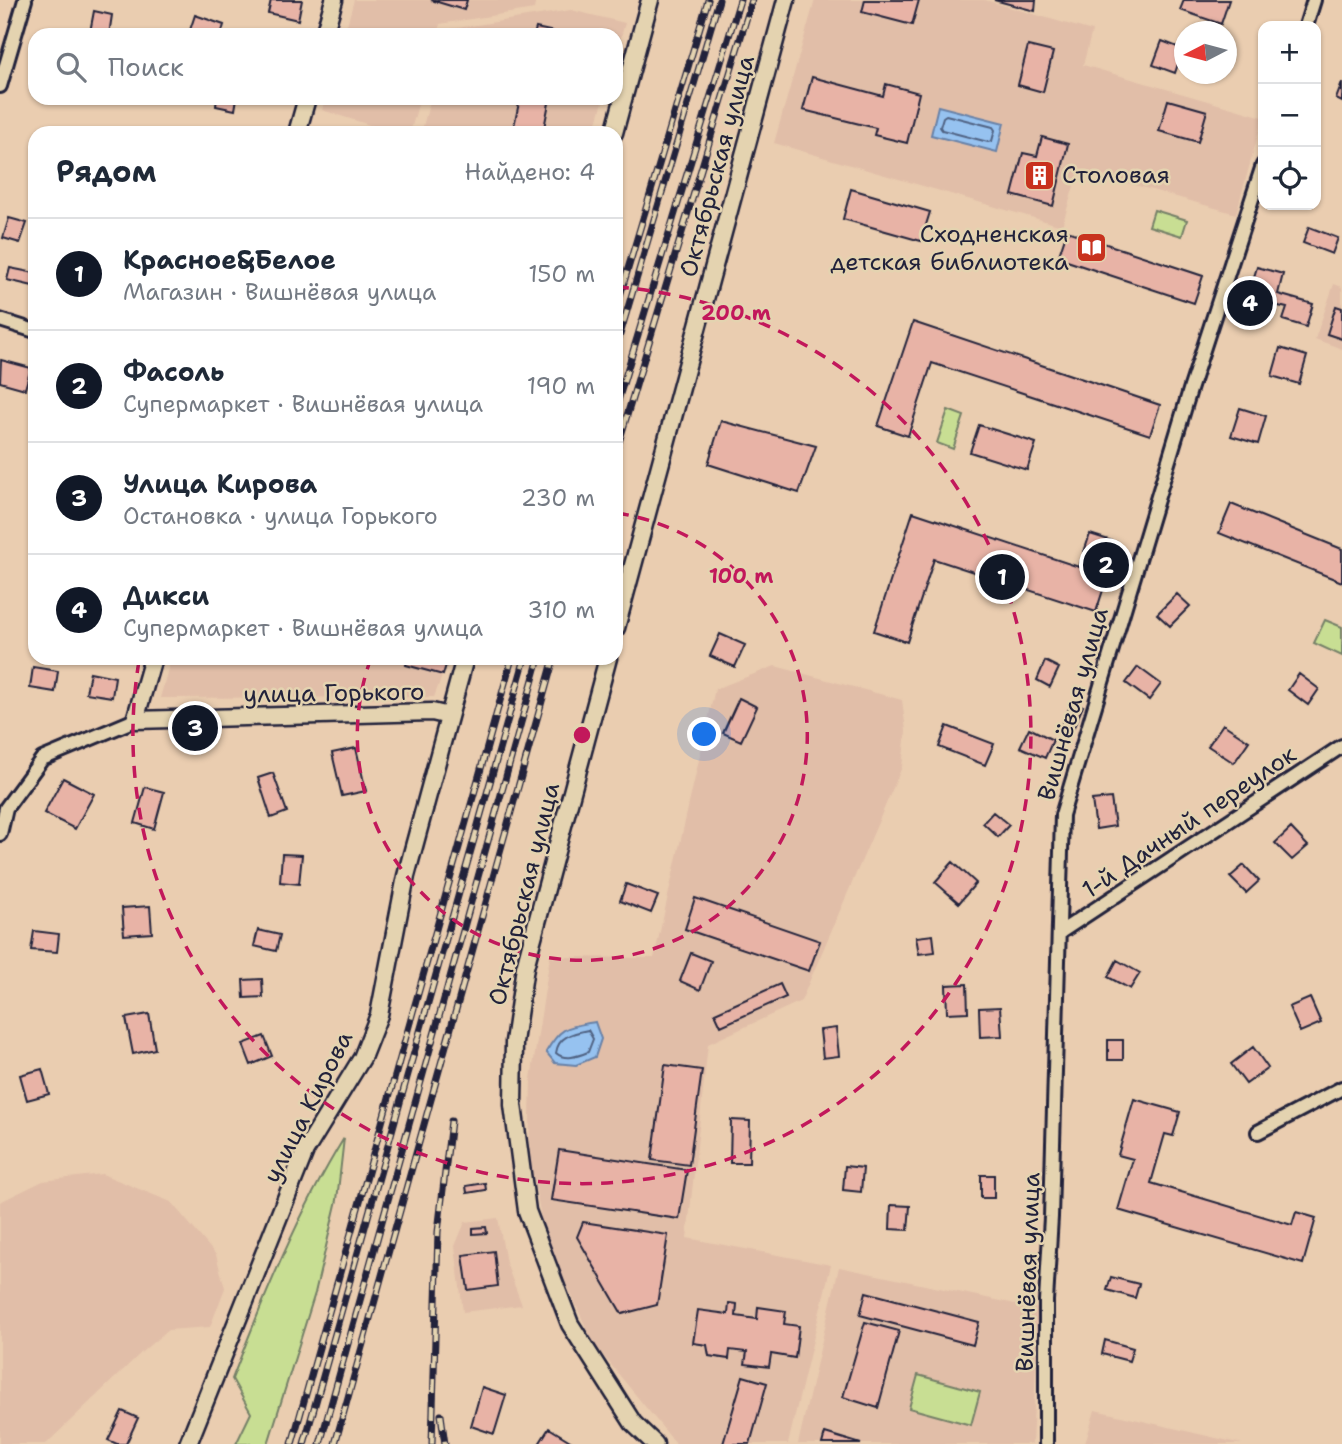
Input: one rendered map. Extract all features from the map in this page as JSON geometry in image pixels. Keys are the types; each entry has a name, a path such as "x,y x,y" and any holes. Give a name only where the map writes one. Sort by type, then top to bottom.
{"street":[{"path":"0,86 25,0"},
{"path":"326,28 334,0"},
{"path":"623,100 650,0"},
{"name":"Октябрьская улица","path":"623,602 786,0"},
{"path":"1308,21 1314,0"},
{"path":"299,126 305,105"},
{"path":"616,126 622,105"},
{"name":"Вишнёвая улица","path":"1046,1444 1046,1301 1051,1217 1062,815 1190,390 1258,180"},
{"path":"0,320 28,329"},
{"path":"135,720 151,665"},
{"name":"улица Кирова","path":"188,1444 305,1151 362,1058 379,1015 406,876 463,665"},
{"name":"Октябрьская улица","path":"606,665 525,967 513,1042 513,1105 527,1211 570,1324 633,1423 655,1444"},
{"name":"улица Горького","path":"0,834 6,808 42,760 135,720 432,712 449,716"},
{"name":"1-й Дачный переулок","path":"1059,933 1342,746"},
{"path":"1258,1132 1340,1094"}],"shaded area":[{"path":"354,0 536,0 534,9 440,24 439,28 346,28"},
{"path":"815,0 985,0 1092,31 1083,65 1258,116 1258,135 1236,214 1079,169 1062,226 774,143"},
{"path":"571,10 625,23 623,30 457,28"},
{"path":"323,105 418,105 412,126 373,126 322,110"},
{"path":"429,105 602,105 596,126 423,126"},
{"path":"1334,284 1342,287 1342,349 1315,339"},
{"path":"169,665 446,665 434,697 160,698"},
{"path":"775,666 902,700 906,731 902,767 801,1001 708,1044 687,1238 831,1265 788,1444 676,1444 593,1343 544,1234 529,1153 531,1079 550,957 654,958 715,689"},
{"path":"102,1174 171,1202 216,1255 225,1288 210,1327 168,1330 46,1444 0,1444 0,1202 43,1181"},
{"path":"498,1218 506,1263 522,1305 463,1312 455,1246 465,1222"},
{"path":"839,1267 1039,1309 1032,1444 798,1444"},
{"path":"1095,1410 1242,1444 1085,1444"}],"green space":[{"path":"1154,210 1187,220 1182,236 1149,226"},
{"path":"948,410 964,416 953,449 937,443"},
{"path":"1325,620 1342,627 1342,656 1314,643"},
{"path":"344,1138 337,1200 315,1293 268,1444 236,1444 251,1413 232,1379 269,1286 312,1196"},
{"path":"918,1375 980,1392 971,1425 909,1408"}],"water":[{"path":"938,106 1004,123 997,152 931,135"},
{"path":"595,1022 601,1039 595,1057 576,1065 555,1063 546,1052 561,1032"}],"building":[{"path":"271,0 302,0 298,20 268,13"},
{"path":"431,0 467,0 464,10"},
{"path":"865,0 919,0 912,25 862,12"},
{"path":"994,0 1036,0 1035,11"},
{"path":"1184,0 1229,0 1222,21 1212,21 1180,10"},
{"path":"94,11 112,15 110,28 91,28"},
{"path":"195,15 224,25 223,28 191,28"},
{"path":"1162,41 1174,46 1174,73 1153,65"},
{"path":"1028,46 1053,52 1043,92 1018,85"},
{"path":"812,77 883,96 886,84 919,93 907,143 874,135 876,128 803,110"},
{"path":"1342,83 1342,102 1336,99"},
{"path":"1168,100 1207,111 1198,142 1159,131"},
{"path":"216,105 236,105 235,110"},
{"path":"519,105 549,105 544,126 514,126"},
{"name":"Столовая","path":"1042,137 1068,144 1053,206 1012,195 1023,153 1037,156"},
{"path":"851,189 930,212 921,241 843,219"},
{"path":"9,218 27,223 20,243 3,238"},
{"path":"1309,227 1338,238 1332,254 1303,243"},
{"path":"1067,231 1203,276 1194,303 1058,258"},
{"path":"1257,267 1283,274 1278,294 1313,304 1306,327 1283,320 1287,308 1274,305 1271,315 1245,307"},
{"path":"10,268 28,272 28,285 7,280"},
{"path":"1336,306 1342,308 1342,339 1327,334"},
{"path":"913,322 1160,405 1150,435 932,363 908,436 878,426"},
{"path":"1280,348 1307,356 1299,384 1272,376"},
{"path":"1,360 28,367 25,389 0,382"},
{"path":"1240,408 1266,416 1258,444 1231,436"},
{"path":"721,421 816,446 799,493 708,464"},
{"path":"979,425 1036,443 1027,470 970,452"},
{"path":"1231,504 1342,549 1342,582 1219,533"},
{"path":"913,512 1079,567 1090,534 1118,543 1096,612 934,559 907,642 874,631"},
{"path":"1177,594 1190,606 1170,626 1157,614"},
{"path":"720,634 745,645 735,667 710,656"},
{"path":"1045,661 1059,668 1050,687 1037,680"},
{"path":"406,665 446,665 443,675"},
{"path":"33,667 58,671 55,692 30,688"},
{"path":"1138,667 1161,684 1149,700 1126,683"},
{"path":"90,672 115,677 112,697 86,693"},
{"path":"1299,674 1319,689 1308,705 1288,690"},
{"path":"739,698 757,707 741,741 723,733"},
{"path":"1072,702 1083,706 1073,729 1062,724"},
{"path":"1223,724 1249,741 1234,763 1208,746"},
{"path":"947,726 994,744 985,765 939,747"},
{"path":"1029,728 1053,740 1045,758 1020,747"},
{"path":"356,748 366,791 342,796 332,753"},
{"path":"273,773 287,812 271,818 258,778"},
{"path":"63,778 94,794 75,829 44,813"},
{"path":"145,787 164,792 154,829 135,823"},
{"path":"1111,798 1115,826 1096,829 1092,800"},
{"path":"993,812 1009,825 998,837 983,823"},
{"path":"1291,828 1308,846 1292,860 1275,843"},
{"path":"282,854 302,855 299,884 280,882"},
{"path":"953,862 976,883 959,903 935,882"},
{"path":"1244,865 1259,881 1246,893 1230,877"},
{"path":"626,884 658,896 651,913 620,901"},
{"path":"695,898 820,941 809,971 685,929"},
{"path":"150,906 152,933 124,935 122,908"},
{"path":"258,930 280,935 276,951 254,946"},
{"path":"34,931 59,934 57,952 31,950"},
{"path":"933,935 935,952 919,954 916,937"},
{"path":"691,953 711,961 700,990 680,981"},
{"path":"1117,960 1140,973 1130,989 1108,977"},
{"path":"262,979 263,997 244,998 243,980"},
{"path":"780,984 786,997 721,1026 715,1013"},
{"path":"967,984 968,1012 947,1013 946,985"},
{"path":"1310,998 1321,1023 1300,1032 1289,1007"},
{"path":"1000,1007 1002,1036 980,1037 979,1008"},
{"path":"149,1014 155,1049 133,1054 126,1018"},
{"path":"836,1028 839,1056 823,1058 820,1030"},
{"path":"264,1036 272,1056 251,1065 243,1044"},
{"path":"1108,1040 1123,1040 1123,1060 1108,1060"},
{"path":"1253,1047 1268,1068 1246,1084 1231,1064"},
{"path":"665,1065 702,1070 689,1165 652,1160"},
{"path":"42,1069 49,1094 27,1100 20,1075"},
{"path":"1134,1099 1180,1112 1173,1136 1165,1134 1151,1183 1292,1225 1296,1212 1316,1218 1303,1264 1118,1210 1133,1159 1118,1155"},
{"path":"731,1120 750,1121 749,1163 730,1163"},
{"path":"559,1150 687,1170 679,1219 551,1200"},
{"path":"845,1166 863,1168 861,1192 843,1190"},
{"path":"981,1175 994,1175 994,1198 981,1198"},
{"path":"485,1183 486,1190 467,1193 466,1186"},
{"path":"891,1205 910,1206 908,1230 890,1229"},
{"path":"583,1222 668,1235 657,1305 622,1314 577,1237"},
{"path":"486,1227 487,1233 473,1234 473,1228"},
{"path":"494,1251 498,1286 468,1290 463,1255"},
{"path":"1111,1277 1139,1284 1135,1298 1107,1290"},
{"path":"866,1292 979,1322 973,1345 860,1315"},
{"path":"729,1303 737,1304 736,1316 757,1319 758,1307 786,1311 784,1324 799,1326 795,1358 771,1354 769,1367 745,1364 747,1352 730,1350 729,1359 709,1356 707,1345 693,1343 698,1310 728,1314"},
{"path":"865,1322 899,1331 878,1408 843,1397"},
{"path":"1105,1340 1133,1348 1129,1361 1102,1354"},
{"path":"743,1376 767,1383 750,1444 723,1444"},
{"path":"482,1387 506,1395 494,1434 471,1426"},
{"path":"122,1411 138,1418 126,1444 117,1444 108,1440"},
{"path":"549,1428 575,1444 539,1444"},
{"path":"825,1433 861,1444 822,1444"}],"railway":[{"path":"623,285 708,0"},
{"path":"623,324 719,0"},
{"path":"623,384 740,0"},
{"path":"623,429 752,0"},
{"path":"292,1444 510,665"},
{"path":"304,1444 523,665"},
{"path":"320,1444 537,665"},
{"path":"335,1444 552,665"},
{"path":"432,1444 438,1232 451,1121"},
{"path":"441,1415 445,1444"}],"place":[{"name":"Столовая","path":"1039,175"},
{"name":"Сходненская детская библиотека","path":"1092,248"},
{"name":"Дикси","path":"1250,303"},
{"name":"Фасоль","path":"1106,565"},
{"name":"Красное&Белое","path":"1002,577"},
{"name":"Улица Кирова","path":"195,728"}]}
